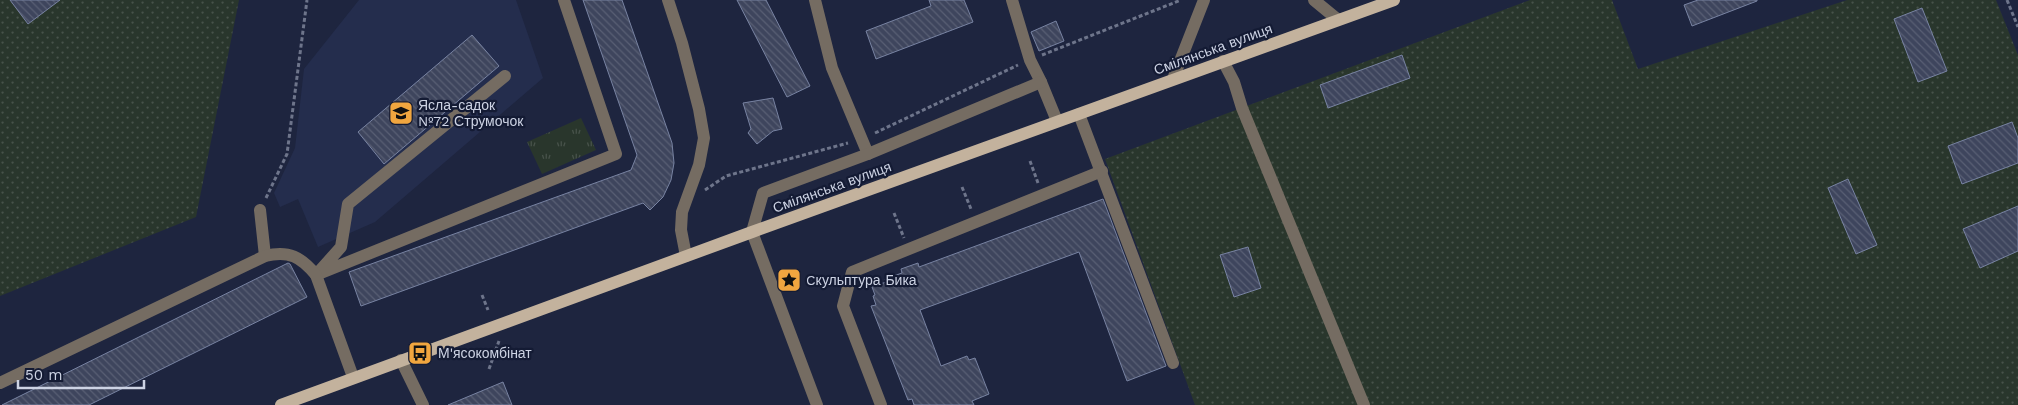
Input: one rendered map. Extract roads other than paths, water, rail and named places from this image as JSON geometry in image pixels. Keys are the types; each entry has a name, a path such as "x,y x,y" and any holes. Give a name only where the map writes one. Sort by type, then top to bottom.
{"main road":[{"name":"Смілянська вулиця","path":"281,405 353,377 1337,19 1394,0"}],"street":[{"path":"316,276 616,154 564,0"},
{"path":"668,0 687,62 704,138 699,165 682,212 681,230 686,256"},
{"path":"816,0 832,68 868,154"},
{"path":"1012,0 1030,60 1057,121"},
{"path":"1173,79 1204,0"},
{"path":"1314,0 1337,19"},
{"path":"1223,61 1234,82 1242,108 1364,405"},
{"path":"316,276 341,248 348,204 505,76"},
{"path":"817,405 752,232 763,193 868,154 1041,82"},
{"path":"1079,114 1173,363"},
{"path":"881,405 843,306 852,272 1102,171"},
{"path":"260,210 265,256"},
{"path":"0,383 265,256 278,252 293,255 307,264 316,276 353,377"},
{"path":"401,360 423,405"}],"place":[{"name":"Ясла-садок №72 Струмочок","path":"401,113"},
{"name":"Cкульптура Бика","path":"789,280"},
{"name":"М'ясокомбінат","path":"420,353"}]}
